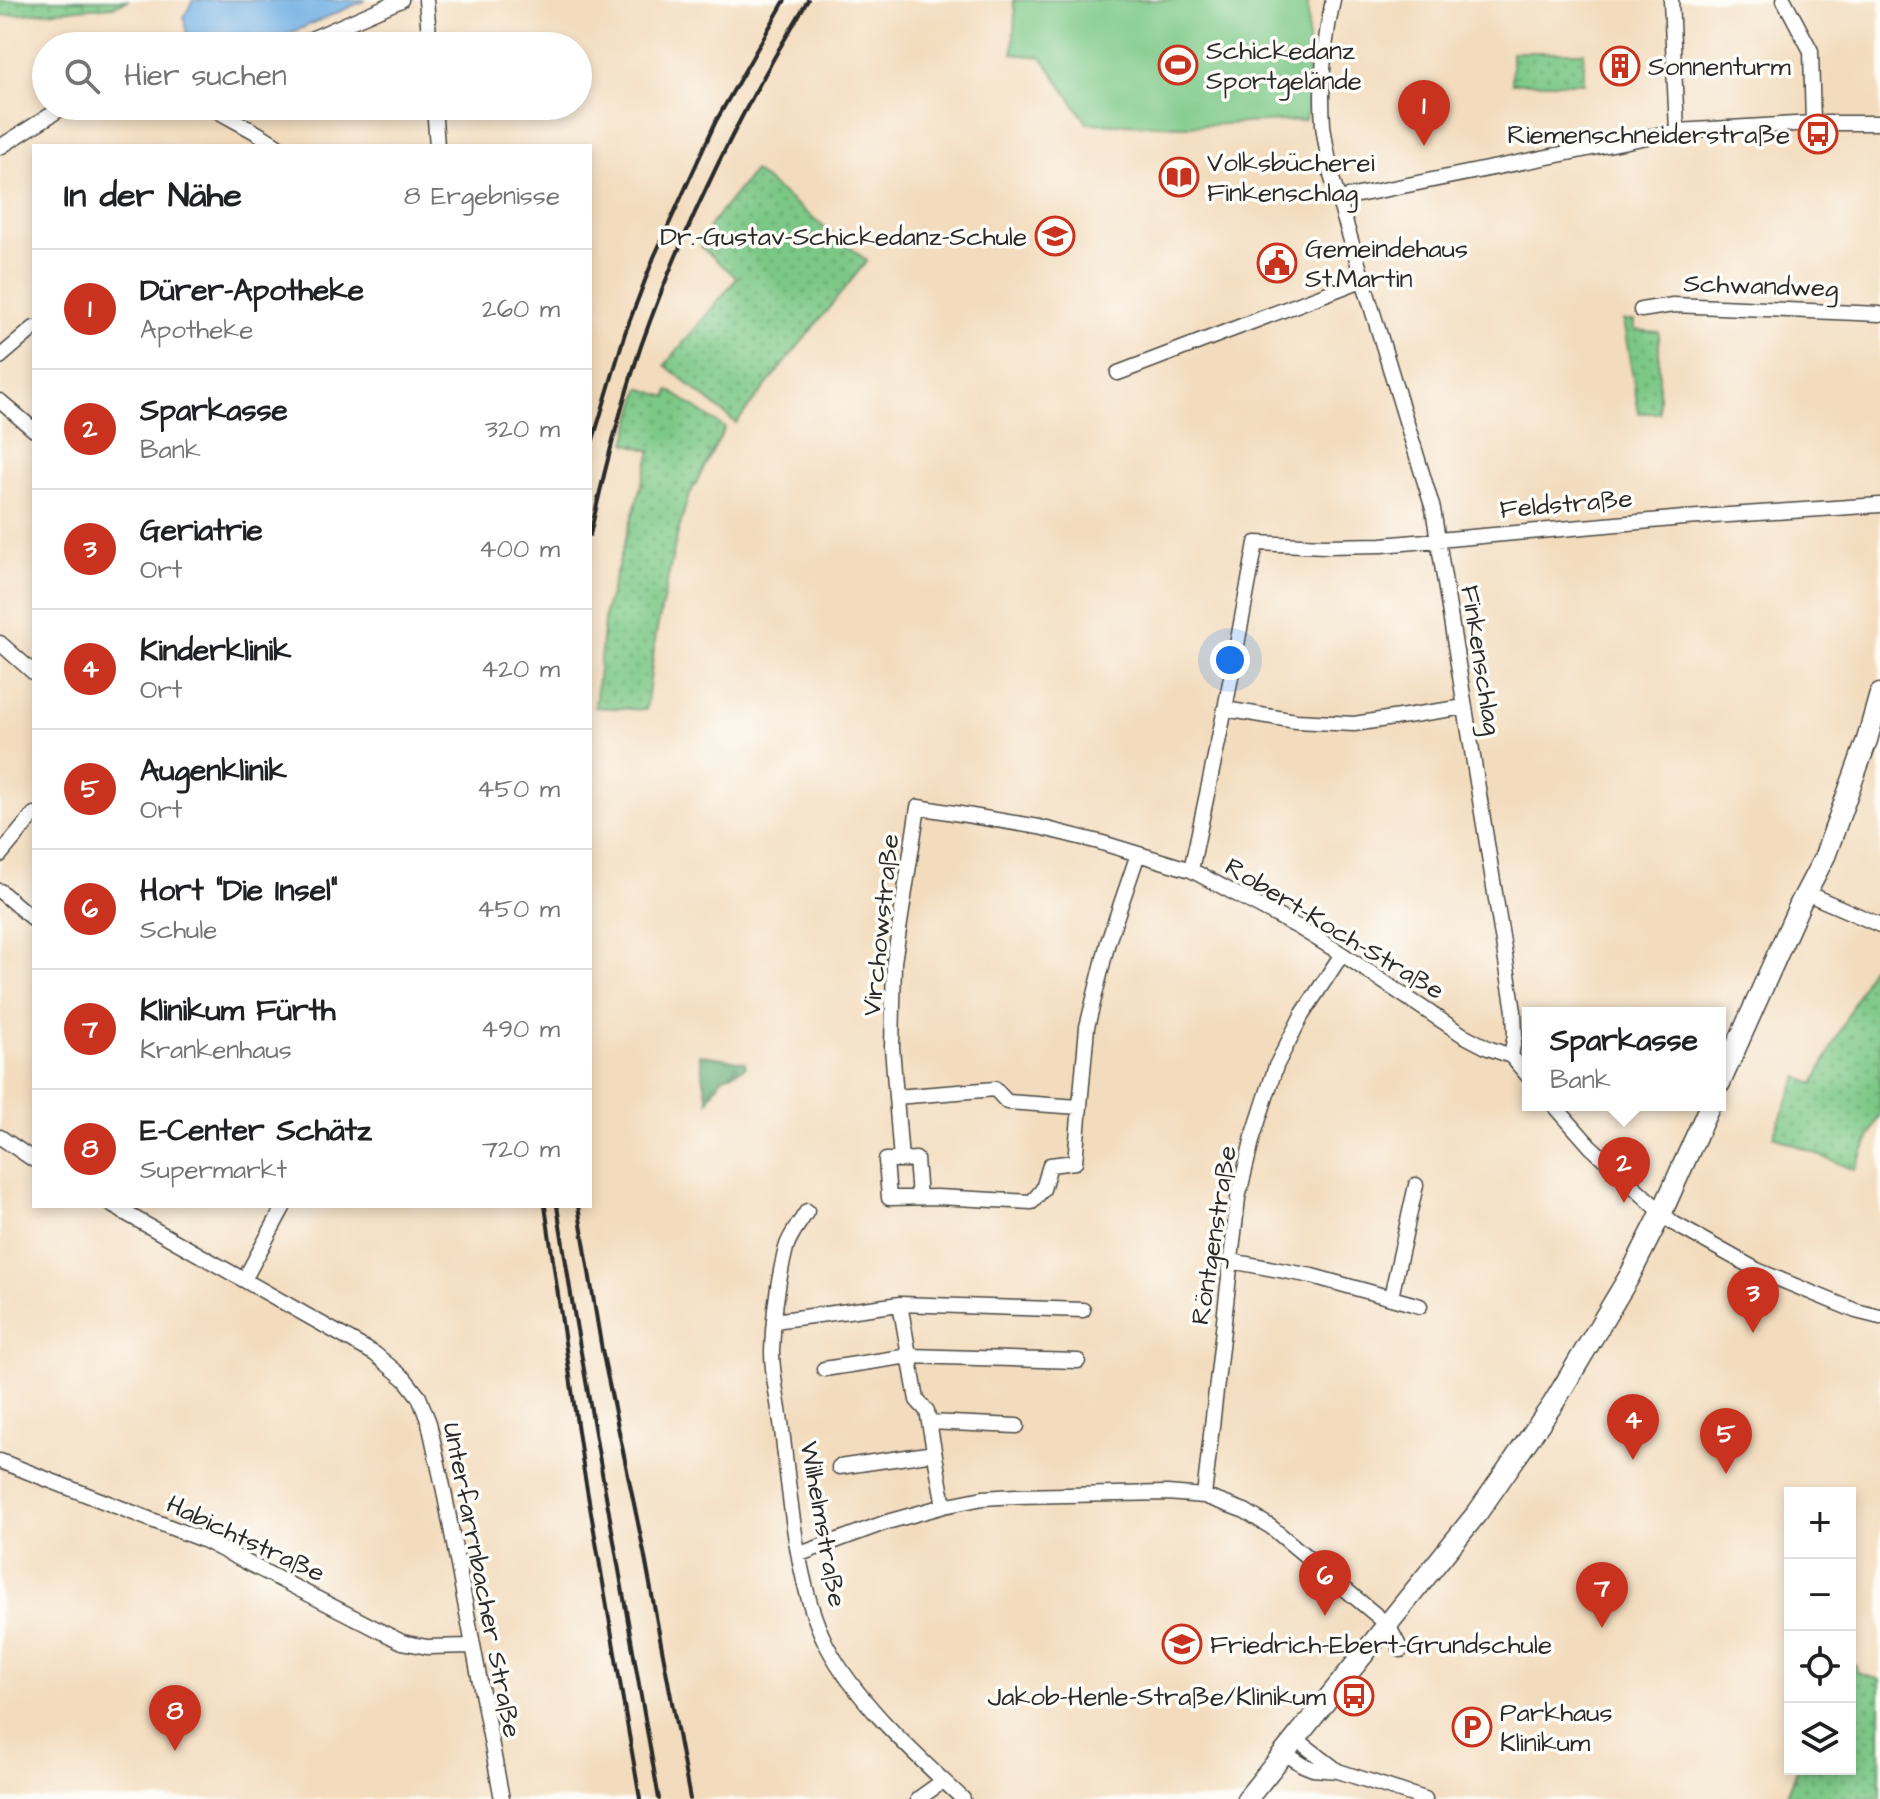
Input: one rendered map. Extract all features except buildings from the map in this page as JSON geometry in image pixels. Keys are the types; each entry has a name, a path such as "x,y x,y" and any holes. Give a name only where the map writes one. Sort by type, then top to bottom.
{"street":[{"path":"327,32 401,0"},
{"path":"426,0 429,32"},
{"name":"Finkenschlag","path":"1333,0 1323,58 1323,126 1331,175 1425,480 1439,538 1514,1011 1515,1035 1511,1056"},
{"path":"1671,0 1677,131"},
{"path":"1784,0 1811,51 1813,123"},
{"path":"0,147 43,120"},
{"path":"231,120 253,129 275,144"},
{"path":"435,120 437,144"},
{"path":"1338,199 1677,131 1813,123 1880,123"},
{"path":"1118,373 1362,280"},
{"name":"Schwandweg","path":"1641,310 1673,305 1880,314"},
{"path":"0,357 32,330"},
{"path":"0,401 32,428"},
{"name":"Feldstraße","path":"1225,709 1256,543 1382,545 1684,518 1880,505"},
{"path":"0,643 32,671"},
{"path":"1726,1070 1825,856 1867,740 1880,694"},
{"path":"1191,870 1225,709 1296,721 1354,724 1465,707"},
{"name":"Robert-Koch-Straße","path":"918,807 1039,827 1191,870 1298,927 1463,1035 1511,1056 1522,1069"},
{"name":"Virchowstraße","path":"901,1160 892,1047 894,962 918,807"},
{"path":"0,855 32,816"},
{"path":"919,1197 916,1159 886,1160 889,1198 1032,1202 1043,1189 1050,1165 1075,1162 1087,1027 1108,942 1138,854"},
{"path":"0,891 32,918"},
{"path":"1806,893 1880,925"},
{"name":"Röntgenstraße","path":"1204,1496 1238,1198 1253,1137 1276,1066 1302,1015 1342,954"},
{"path":"896,1097 995,1089 1007,1102 1079,1107"},
{"path":"1559,1111 1590,1146 1673,1223 1757,1270 1856,1311 1880,1317"},
{"path":"1247,1799 1478,1512 1553,1404 1629,1277 1707,1111"},
{"path":"0,1137 32,1159"},
{"path":"1391,1297 1416,1185"},
{"name":"Unterfarrnbacher Straße","path":"117,1208 375,1354 405,1379 419,1397 429,1423 444,1491 502,1799"},
{"path":"244,1280 283,1208"},
{"name":"Wilhelmstraße","path":"807,1211 787,1245 774,1321 772,1354 800,1554 812,1609 825,1641 860,1696 963,1799"},
{"path":"1231,1261 1312,1276 1420,1306"},
{"path":"774,1321 900,1304 1083,1310"},
{"path":"900,1304 917,1400 927,1411 944,1506"},
{"path":"824,1369 909,1356 1078,1361"},
{"path":"929,1422 1017,1426"},
{"path":"839,1467 934,1453"},
{"name":"Habichtstraße","path":"0,1461 203,1540 402,1642 427,1647 472,1646"},
{"path":"800,1554 887,1522 983,1498 1167,1493 1204,1496 1245,1511 1271,1527 1388,1625 1401,1650"},
{"path":"1289,1745 1303,1765 1313,1769 1338,1771 1425,1799"},
{"path":"918,1799 943,1781"}],"green space":[{"path":"0,0 129,0 114,6 0,16"},
{"name":"Schickedanz Sportgelände","path":"1013,0 1308,0 1308,110 1305,120 1187,126 1087,123 1042,57 1013,54"},
{"path":"1512,52 1584,52 1584,83 1512,83"},
{"path":"754,171 867,261 736,423 665,365 737,278 701,247 710,225"},
{"path":"1623,321 1634,321 1634,330 1659,332 1659,413 1639,413"},
{"path":"640,388 667,397 669,390 725,428 688,498 676,540 656,634 646,710 595,707 605,611 651,451 626,443"},
{"path":"1871,967 1880,971 1880,1114 1855,1170 1773,1136 1798,1077 1814,1084"},
{"path":"699,1054 745,1062 746,1067 722,1078 708,1101"},
{"path":"1856,1672 1880,1680 1880,1799 1789,1799 1787,1795 1795,1775 1856,1775"}],"water":[{"path":"193,0 366,0 293,32 187,32 184,17"}],"railway":[{"path":"592,443 625,333 654,257 716,121 785,0"},
{"path":"592,527 633,369 676,256 737,126 808,0"},
{"path":"545,1208 584,1472 640,1799"},
{"path":"557,1208 659,1799"},
{"path":"578,1208 602,1350 690,1799"}],"place":[{"name":"Schickedanz Sportgelände","path":"1178,65"},
{"name":"Sonnenturm","path":"1620,66"},
{"name":"Riemenschneiderstraße","path":"1818,134"},
{"name":"Dürer-Apotheke","path":"1424,146"},
{"name":"Volksbücherei Finkenschlag","path":"1179,177"},
{"name":"Dr.-Gustav-Schickedanz-Schule","path":"1055,236"},
{"name":"Gemeindehaus St.Martin","path":"1277,263"},
{"name":"Sparkasse","path":"1624,1203"},
{"name":"Geriatrie","path":"1753,1333"},
{"name":"Kinderklinik","path":"1633,1460"},
{"name":"Augenklinik","path":"1726,1474"},
{"name":"Hort \"Die Insel\"","path":"1325,1616"},
{"name":"Klinikum Fürth","path":"1602,1628"},
{"name":"Friedrich-Ebert-Grundschule","path":"1182,1644"},
{"name":"Jakob-Henle-Straße/Klinikum","path":"1354,1696"},
{"name":"Parkhaus Klinikum","path":"1472,1727"},
{"name":"E-Center Schätz","path":"175,1751"}]}
